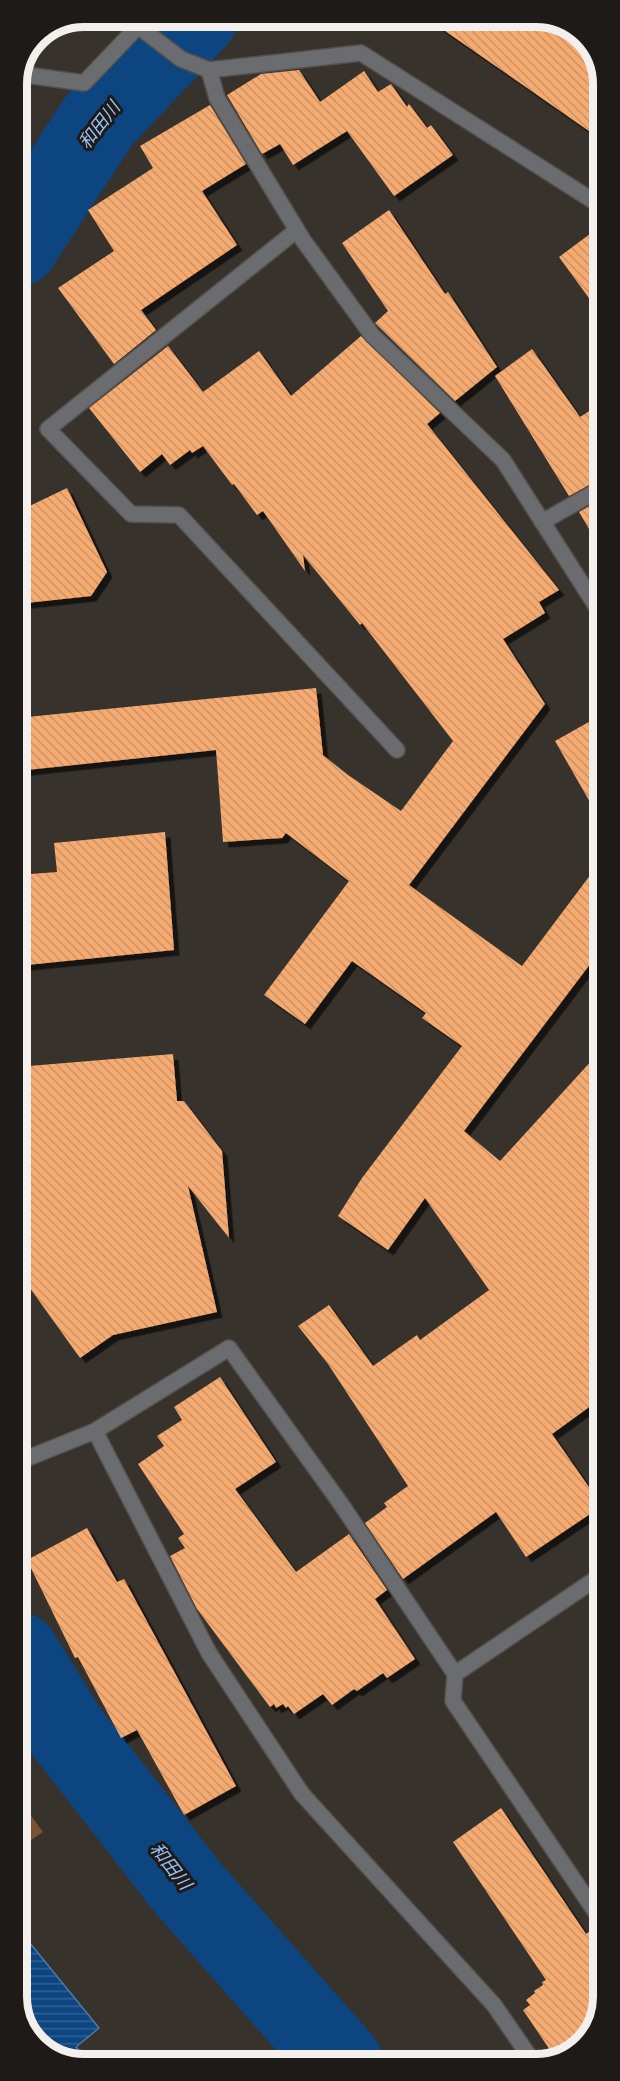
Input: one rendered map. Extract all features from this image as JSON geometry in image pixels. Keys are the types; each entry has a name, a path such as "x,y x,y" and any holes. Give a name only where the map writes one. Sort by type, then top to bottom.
{"street":[{"path":"28,76 84,83 143,27"},
{"path":"145,27 181,59 209,70 361,53 593,201"},
{"path":"209,70 217,98 297,230 372,335 503,460 593,601"},
{"path":"297,230 48,429 131,514 179,515 397,750"},
{"path":"542,522 593,493"},
{"path":"27,1458 95,1431 229,1348 341,1504 455,1674 453,1701 593,1908"},
{"path":"95,1431 209,1653 302,1794 494,2005 528,2054"},
{"path":"455,1674 593,1581"}],"shaded area":[{"path":"27,1810 43,1832 27,1843"}],"water":[{"path":"29,1942 99,2028 76,2047 82,2054 62,2050 46,2040 31,2019 27,1997 27,1944"}],"building":[{"path":"439,27 540,27 558,31 574,41 589,62 592,73 593,125 589,131"},
{"path":"299,70 320,102 364,71 378,92 391,84 407,107 409,104 427,128 431,125 453,155 394,196 347,131 293,165 280,144 262,154 227,95 261,74"},
{"path":"210,105 246,164 202,191 237,245 141,310 156,330 114,364 58,288 114,251 88,210 153,168 140,146"},
{"path":"389,210 445,294 448,292 497,367 455,401 375,323 388,311 342,243"},
{"path":"593,232 593,304 559,257"},
{"path":"361,336 440,413 427,424 559,590 539,602 545,613 503,639 545,704 409,885 522,966 593,871 593,960 464,1131 500,1161 593,1059 593,1404 552,1434 593,1493 593,1512 526,1557 496,1512 403,1579 365,1523 387,1507 384,1503 408,1486 328,1364 298,1326 329,1305 373,1366 417,1335 420,1340 489,1290 425,1198 388,1250 338,1216 362,1178 462,1046 422,1018 426,1013 352,961 305,1024 264,995 349,881 286,833 282,838 223,842 216,750 27,770 27,717 316,688 323,755 401,811 453,741 362,623 360,625 303,555 305,571 263,511 257,515 203,446 192,453 190,450 170,465 162,454 140,472 89,408 168,346 203,392 259,351 291,396"},
{"path":"532,349 580,417 593,409 593,483 569,496 495,376"},
{"path":"67,488 107,572 91,596 27,603 27,507"},
{"path":"593,504 593,536 579,512"},
{"path":"593,720 593,808 555,741"},
{"path":"165,832 174,950 27,965 27,874 57,872 54,843"},
{"path":"173,1054 177,1101 184,1101 222,1151 229,1238 188,1186 217,1312 113,1335 80,1358 27,1284 27,1066"},
{"path":"220,1377 276,1462 235,1489 296,1572 349,1534 387,1590 375,1599 415,1659 387,1678 383,1673 357,1691 354,1689 332,1705 323,1694 294,1714 288,1706 286,1708 283,1704 276,1708 274,1704 270,1707 197,1609 170,1556 185,1548 178,1538 184,1534 138,1464 164,1446 157,1436 182,1420 174,1407"},
{"path":"87,1528 117,1582 124,1579 236,1786 184,1815 137,1730 121,1738 78,1657 75,1658 27,1560"},
{"path":"501,1808 586,1934 589,1932 593,1937 592,2008 589,2019 579,2035 565,2046 551,2052 523,2010 530,2005 526,2000 546,1980 453,1842"}],"waterway":[{"name":"和田川","path":"27,231 100,119 187,27"},
{"name":"和田川","path":"27,1668 66,1731 187,1887 334,2054"}]}
